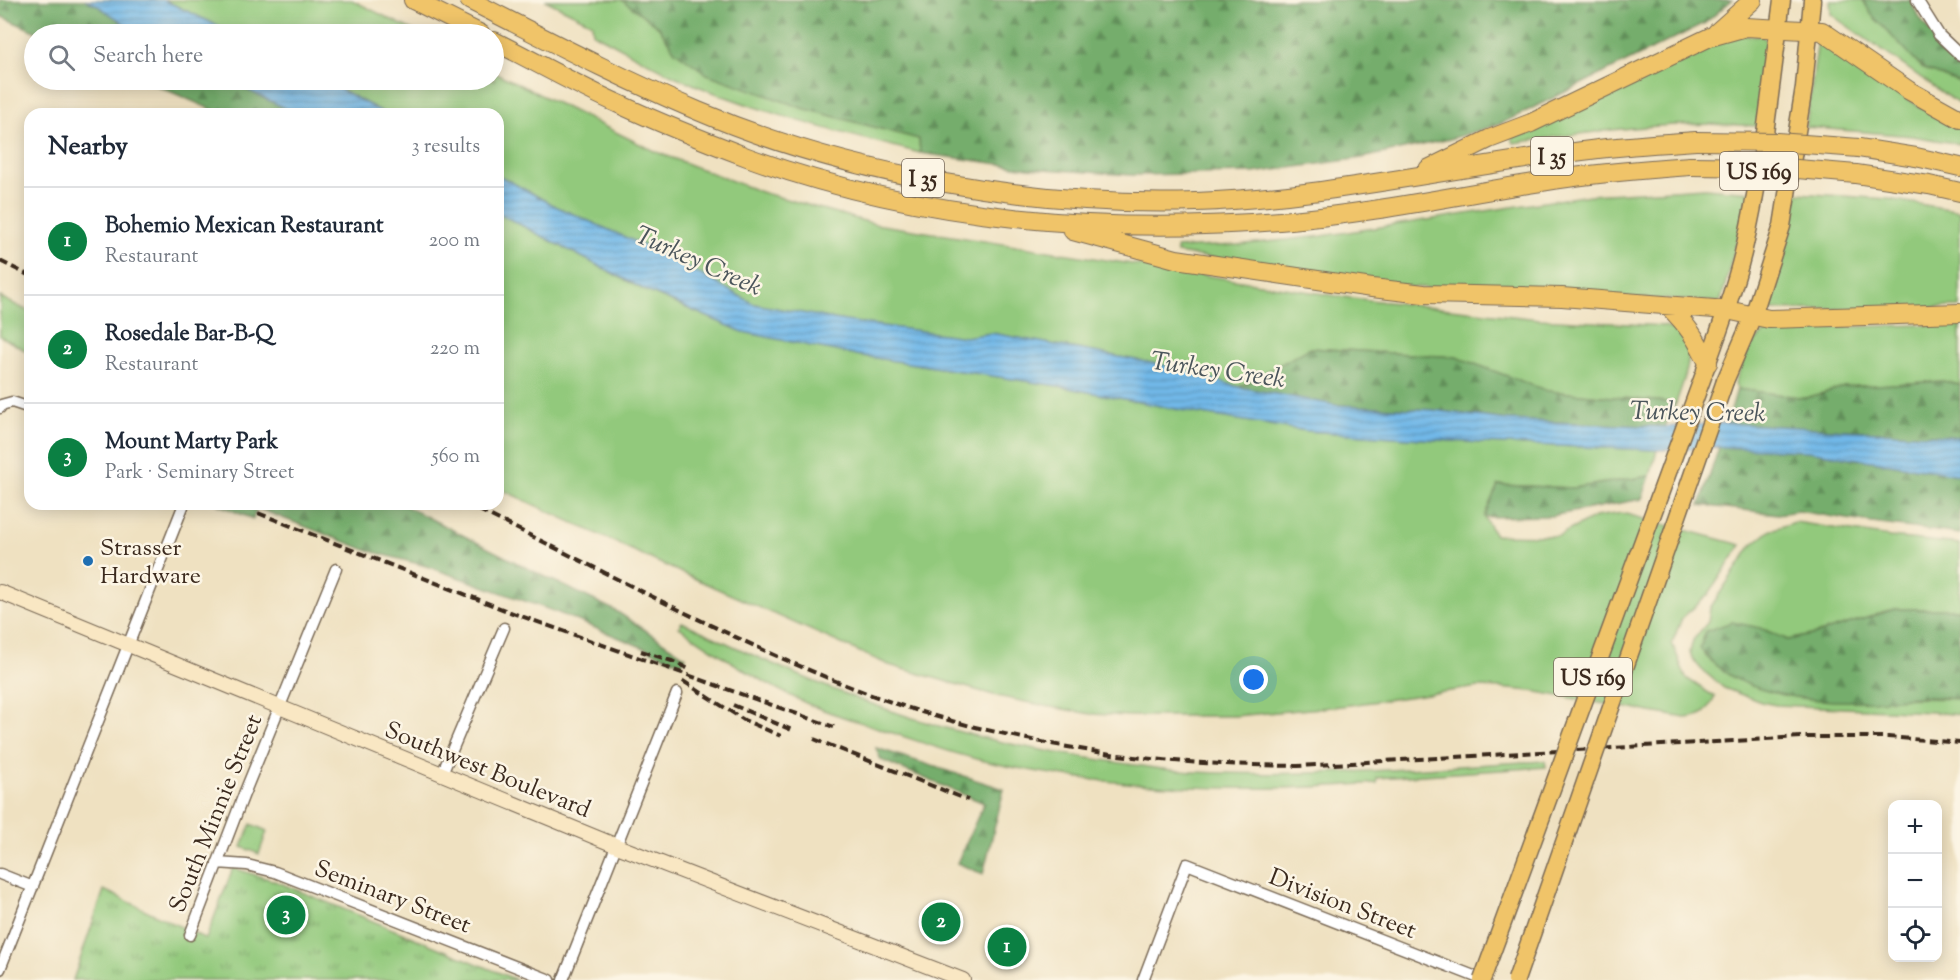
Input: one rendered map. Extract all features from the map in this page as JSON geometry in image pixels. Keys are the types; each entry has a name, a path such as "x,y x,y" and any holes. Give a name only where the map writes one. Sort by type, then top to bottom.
{"highway":[{"path":"413,0 461,24"},
{"name":"I 35","path":"469,0 625,79 762,135 822,154 945,183 1003,192 1131,202 1198,202 1323,190 1606,148 1696,141 1777,142 1859,148 1960,167"},
{"path":"1710,37 1753,0"},
{"path":"1410,178 1710,37 1746,27 1822,31 1908,90 1960,119"},
{"name":"I 35","path":"504,46 620,105 750,158 896,199 962,212 1035,220 1174,227 1251,223 1362,211 1568,178 1690,166 1774,167 1856,174 1960,192"},
{"path":"1035,220 1176,259 1424,294 1562,297 1727,310 1769,319 1960,313"},
{"path":"1668,306 1689,327 1698,341 1706,369"}],"main road":[{"name":"US 169","path":"1483,980 1727,310 1743,253 1762,158 1782,0"},
{"name":"US 169","path":"1515,980 1725,381 1753,316 1770,268 1782,226 1804,87 1812,0"},
{"name":"Southwest Boulevard","path":"0,592 616,846 963,980"}],"street":[{"path":"1917,0 1939,35 1960,55"},
{"path":"0,408 1,405 12,402 24,406"},
{"path":"0,969 182,510"},
{"name":"South Minnie Street","path":"190,935 217,862 336,570"},
{"path":"442,774 504,628"},
{"path":"563,980 677,693"},
{"name":"Seminary Street","path":"217,862 247,865 275,872 550,980"},
{"name":"Division Street","path":"1143,980 1187,864 1483,980"},
{"path":"0,874 33,887"}],"green space":[{"path":"0,0 85,0 125,24 24,24 24,27 0,16"},
{"path":"164,0 352,0 400,24 214,24"},
{"path":"545,0 622,0 659,27 675,51 802,108 919,139 920,153 795,120 734,100 674,76 593,33 592,23"},
{"path":"622,0 1732,0 1705,23 1500,124 1450,139 1362,158 1253,173 1132,175 1029,168 920,153 919,139 802,108 707,74 675,51 659,27"},
{"path":"1830,0 1863,0 1872,14 1922,68 1960,83 1960,105 1831,14"},
{"path":"1863,0 1910,0 1932,34 1960,63 1960,83 1922,68 1871,14"},
{"path":"1739,35 1762,36 1768,42 1757,126 1696,124 1666,126 1605,131 1514,143 1512,138 1709,46"},
{"path":"1818,40 1909,100 1960,129 1960,144 1912,136 1806,127"},
{"path":"504,77 654,151 761,192 875,224 1343,297 1539,319 1664,326 1676,331 1684,339 1688,348 1687,370 1676,403 1547,391 1456,357 1311,348 1239,387 1173,367 992,333 965,337 845,321 754,304 665,255 555,206 504,178 504,108 375,108 342,90 504,90"},
{"path":"167,90 248,90 285,108 208,108"},
{"path":"1705,188 1750,192 1719,302 1413,287 1177,253 1176,248 1238,245 1322,236 1590,195"},
{"path":"1797,193 1889,199 1960,211 1960,307 1772,310 1767,303 1789,231"},
{"path":"504,216 644,290 743,332 856,355 1058,386 1196,413 1307,431 1482,443 1657,450 1650,476 1573,488 1498,485 1484,517 1495,535 1558,536 1595,517 1622,513 1741,545 1708,595 1682,618 1672,643 1686,678 1715,697 1704,713 1685,718 1531,691 1479,687 1342,706 1235,716 1091,714 997,696 889,665 504,491"},
{"path":"0,297 24,309 24,350 0,336"},
{"path":"1960,324 1960,385 1943,381 1844,387 1806,398 1737,389 1735,383 1751,346 1771,329"},
{"path":"1310,348 1456,357 1548,391 1676,403 1665,427 1507,420 1433,410 1334,405 1239,387"},
{"path":"1943,381 1960,385 1960,437 1727,423 1737,389 1806,398 1844,387"},
{"path":"1719,447 1808,451 1960,475 1960,534 1798,511 1778,514 1700,505"},
{"path":"1650,476 1642,499 1551,516 1484,517 1498,485 1573,488"},
{"path":"231,510 256,510 253,519"},
{"path":"262,510 414,510 616,611 686,657 681,663 556,612 426,566 366,550"},
{"path":"1795,522 1890,537 1960,544 1960,609 1895,609 1816,634 1788,640 1760,628 1761,689 1811,698 1960,699 1960,715 1776,705 1761,702 1724,688 1701,669 1690,652 1693,640 1708,622 1710,608 1752,545 1771,530"},
{"path":"1895,609 1960,609 1960,699 1911,697 1873,701 1828,701 1779,694 1734,678 1715,665 1700,648 1706,631 1732,622 1760,628 1788,640 1816,634"},
{"path":"682,622 810,680 875,705 942,727 1028,748 1145,767 1196,772 1284,774 1545,761 1546,767 1377,778 1377,783 1282,788 1135,784 1039,772 951,752 808,704 774,687 726,658 679,627"},
{"path":"876,748 1004,789 983,874 957,863 984,803 881,760"},
{"path":"251,824 267,831 259,854 242,847"},
{"path":"233,868 275,881 517,980 73,980 104,890 206,939"}],"water":[{"path":"85,0 164,0 214,24 125,24"},
{"path":"248,90 342,90 375,108 285,108"},
{"path":"504,178 555,206 665,255 754,304 845,321 965,337 992,333 1173,367 1239,387 1335,405 1433,410 1507,420 1665,427 1727,423 1960,437 1960,475 1808,451 1719,447 1657,450 1482,443 1307,431 1196,413 1058,386 856,355 743,332 645,290 504,216"}],"railway":[{"path":"0,261 24,273"},
{"path":"479,510 736,637 852,688 971,726 1035,741 1101,752 1182,762 1298,766 1802,737 1888,737 1960,743"},
{"path":"258,513 510,612 834,727"},
{"path":"641,651 691,670"},
{"path":"683,681 744,720 781,736"},
{"path":"733,705 794,731"},
{"path":"814,739 968,800"}],"place":[{"name":"Strasser Hardware","path":"88,561"},
{"name":"Mount Marty Park","path":"286,915"},
{"name":"Rosedale Bar-B-Q","path":"941,922"},
{"name":"Bohemio Mexican Restaurant","path":"1007,947"}],"water label":[{"name":"Turkey Creek","path":"699,260"},
{"name":"Turkey Creek","path":"1218,369"},
{"name":"Turkey Creek","path":"1698,411"}]}
